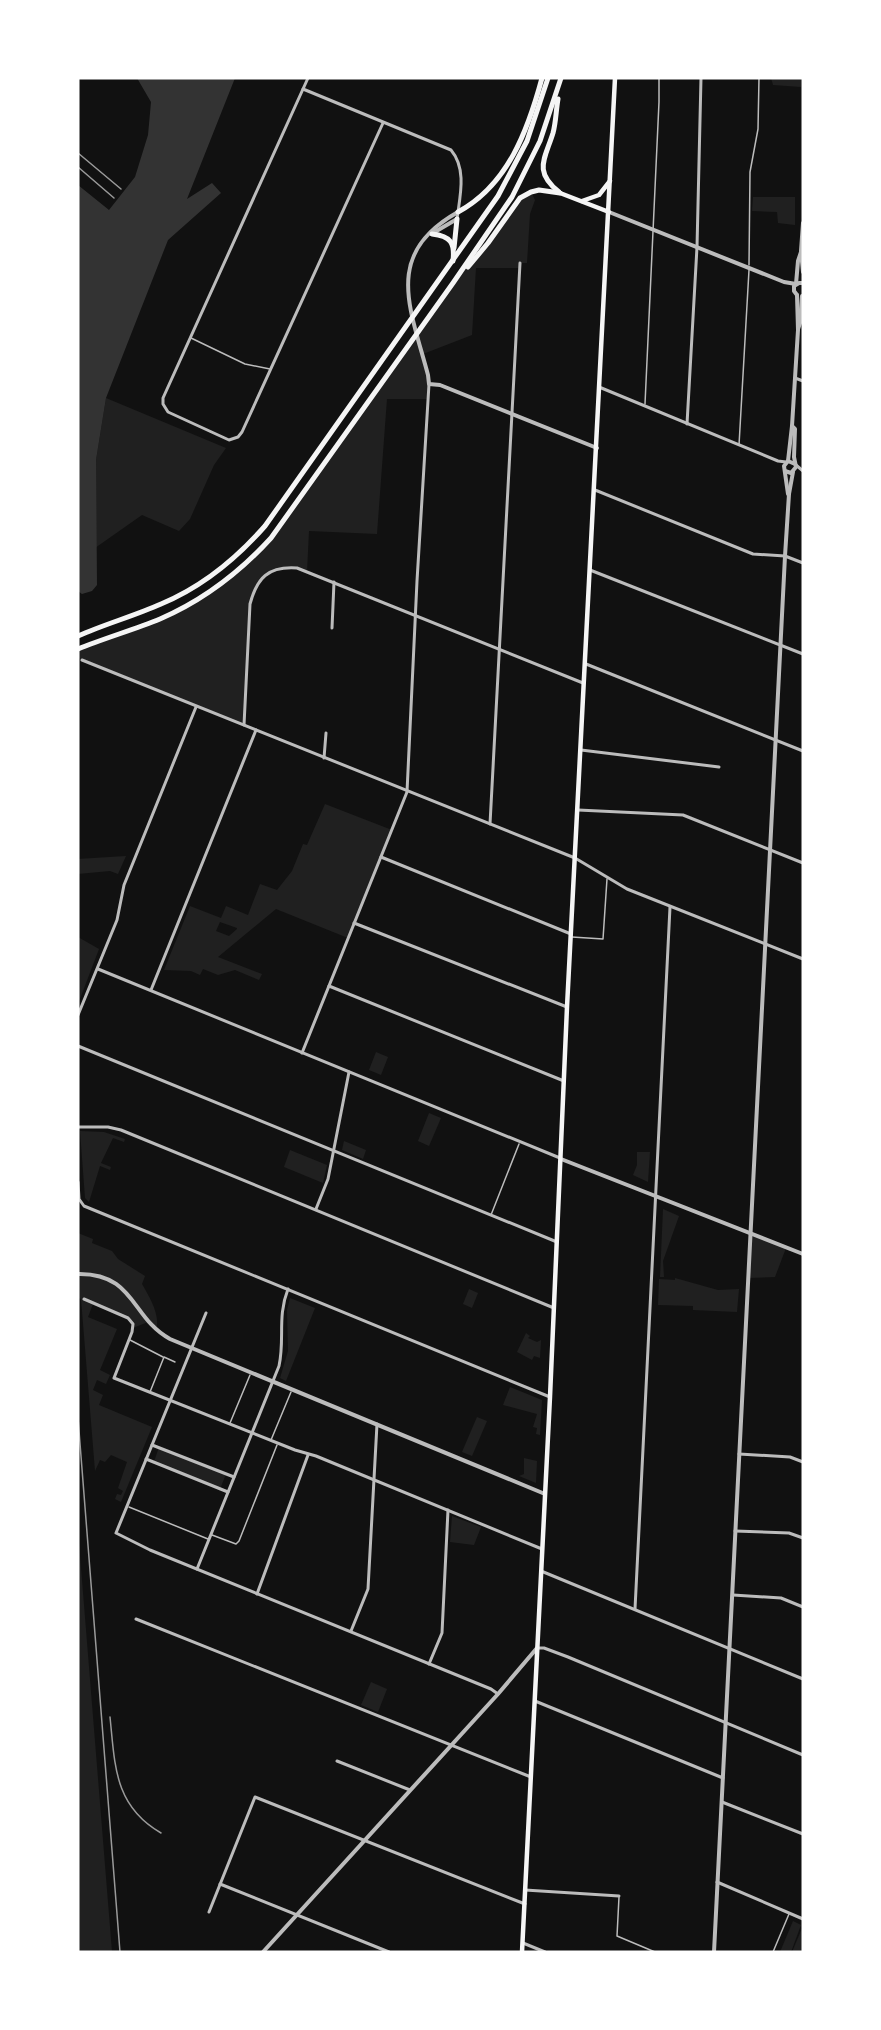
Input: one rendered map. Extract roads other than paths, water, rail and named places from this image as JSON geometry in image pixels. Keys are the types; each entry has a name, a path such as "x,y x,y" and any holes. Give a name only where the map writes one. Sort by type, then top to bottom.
{"highway":[{"path":"458,212 482,196 508,165 525,130 542,78"},
{"path":"78,636 150,609 178,596 213,575 244,549 278,510 498,196 531,131 548,78"},
{"path":"560,80 554,129 544,156 543,166 548,182 560,193"},
{"path":"78,649 180,609 218,587 272,538 506,206 522,180 544,132 560,80"},
{"path":"453,283 488,243 520,198 539,190 560,193"},
{"path":"452,262 457,219"},
{"path":"432,234 445,237 454,248"}],"main road":[{"path":"522,1952 567,1007 615,78"},
{"path":"582,201 599,195 611,179"},
{"path":"560,193 609,212"}],"street":[{"path":"308,78 163,398 163,404 168,412 229,440 238,437 242,432 383,123"},
{"path":"687,424 696,247 701,78"},
{"path":"303,89 442,145 453,152 461,174 457,219 423,241"},
{"path":"302,1053 407,792 429,384 410,303 408,273 413,256 434,226 458,212"},
{"path":"609,212 784,282 795,286 803,284"},
{"path":"803,223 801,251 803,273"},
{"path":"789,494 785,469 792,426 800,295 795,286 801,251"},
{"path":"490,824 520,262"},
{"path":"795,378 803,381"},
{"path":"429,384 440,385 597,448"},
{"path":"599,387 778,461 787,462 803,471"},
{"path":"714,1952 785,556 789,494 794,468 795,429 792,426"},
{"path":"778,461 789,473 794,468"},
{"path":"595,490 753,554 785,556 803,563"},
{"path":"244,724 250,604 254,590 262,578 274,569 286,567 297,568 334,582 499,651 585,684"},
{"path":"591,570 803,654"},
{"path":"332,628 334,582"},
{"path":"82,660 575,858 627,889 803,959"},
{"path":"586,664 803,750"},
{"path":"78,1015 117,920 124,885 197,706"},
{"path":"151,991 256,730"},
{"path":"324,758 326,733"},
{"path":"581,750 718,767"},
{"path":"578,810 683,815 803,862"},
{"path":"381,857 571,935"},
{"path":"635,1609 670,907"},
{"path":"354,923 567,1007"},
{"path":"98,969 520,1143 803,1254"},
{"path":"329,986 564,1081"},
{"path":"78,1046 557,1242"},
{"path":"315,1210 328,1179 349,1072"},
{"path":"78,1127 108,1127 121,1130 554,1308"},
{"path":"78,1182 81,1203 84,1206 550,1397"},
{"path":"78,1274 97,1276 115,1283 134,1300 148,1322 170,1339 545,1494"},
{"path":"197,1569 273,1381 280,1358 280,1315 288,1289"},
{"path":"84,1299 128,1318 132,1322 133,1328 114,1378 277,1444 316,1456 542,1549"},
{"path":"206,1313 116,1533 150,1550 491,1689 498,1694"},
{"path":"351,1632 368,1589 376,1424"},
{"path":"152,1445 234,1477"},
{"path":"739,1454 790,1457 803,1462"},
{"path":"257,1593 308,1455"},
{"path":"146,1459 228,1492"},
{"path":"429,1664 442,1633 448,1510"},
{"path":"735,1532 789,1533 803,1538"},
{"path":"541,1571 803,1679"},
{"path":"733,1595 781,1598 803,1607"},
{"path":"136,1619 531,1777"},
{"path":"263,1952 498,1694 537,1648 544,1648 568,1657 803,1755"},
{"path":"535,1701 723,1778"},
{"path":"337,1761 410,1790"},
{"path":"209,1912 255,1797 525,1905"},
{"path":"722,1802 803,1834"},
{"path":"717,1882 803,1919"},
{"path":"220,1884 389,1952"},
{"path":"525,1890 619,1896"},
{"path":"522,1943 544,1952"}],"lane":[{"path":"645,407 659,78"},
{"path":"739,445 749,267 750,172 758,129 759,78"},
{"path":"190,338 245,364 271,369"},
{"path":"571,935 603,939 607,878"},
{"path":"491,1215 520,1143"},
{"path":"129,1339 175,1362"},
{"path":"150,1392 164,1358"},
{"path":"230,1424 251,1373"},
{"path":"271,1441 292,1389"},
{"path":"211,1535 236,1544 239,1541 277,1444"},
{"path":"127,1506 209,1540"},
{"path":"619,1896 617,1936 655,1952"},
{"path":"773,1952 789,1913"}],"railway":[{"path":"78,153 121,189"},
{"path":"78,167 114,198"},
{"path":"78,1418 120,1952"},
{"path":"110,1717 116,1768 126,1797 134,1810 161,1833"}]}
